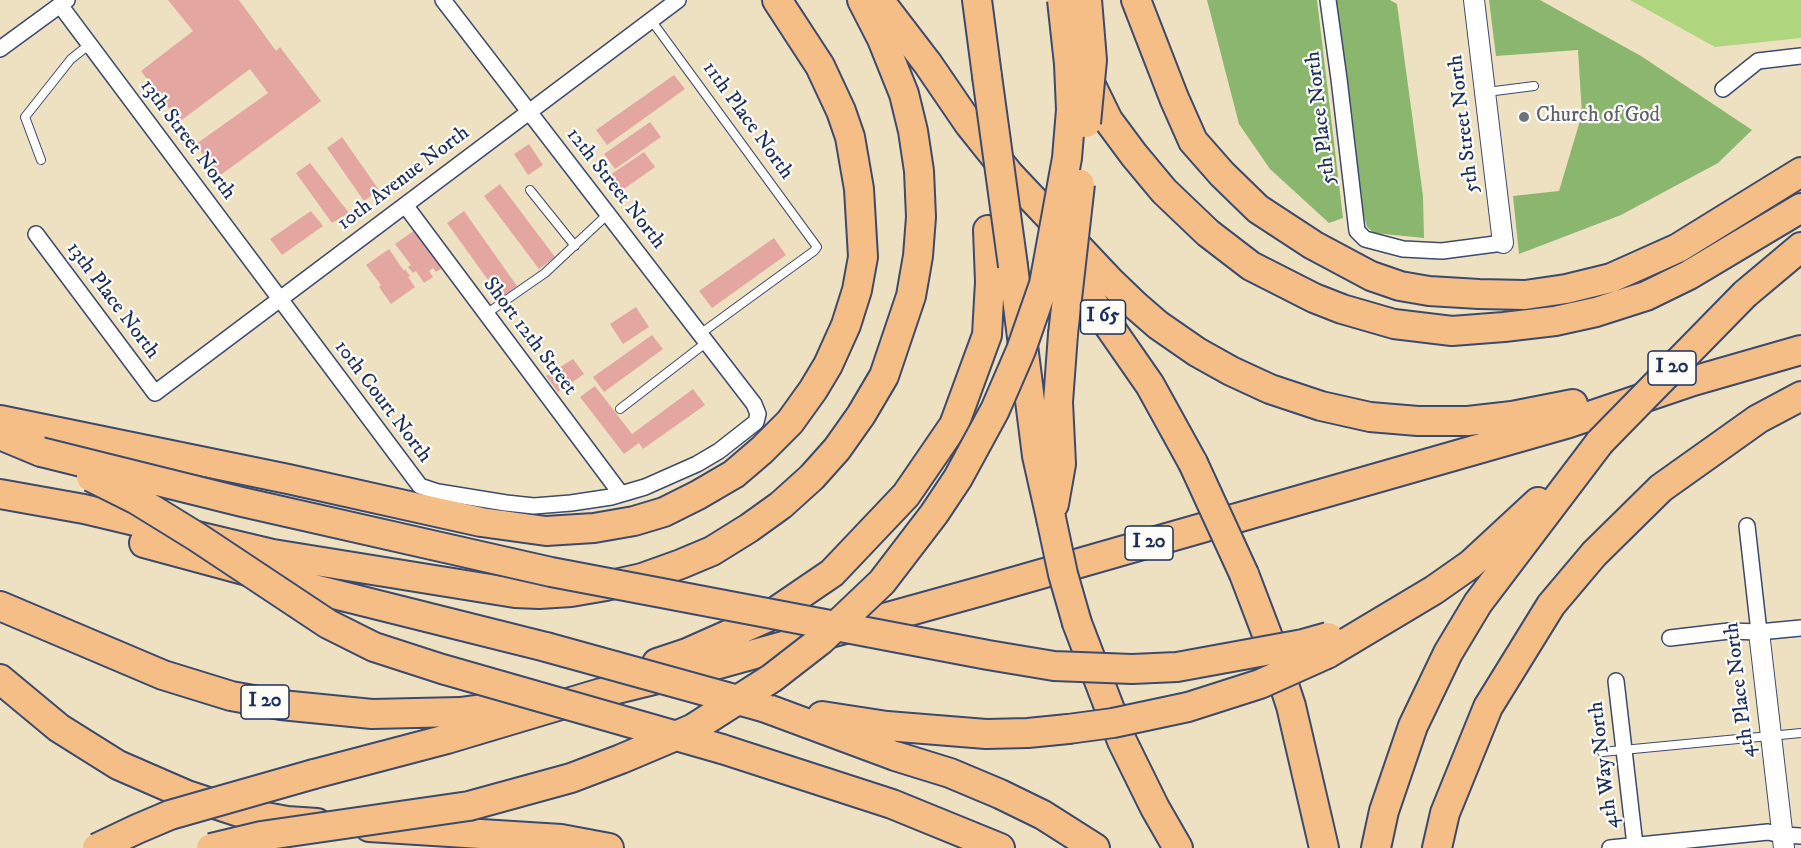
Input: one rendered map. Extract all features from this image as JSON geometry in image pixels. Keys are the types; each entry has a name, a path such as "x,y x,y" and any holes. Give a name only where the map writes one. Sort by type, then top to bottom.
{"highway":[{"path":"0,420 288,479 481,522 546,531 594,528 634,521 664,512 734,474 790,422 828,365 846,325 857,290 862,257 859,189 850,137 841,111 820,66 777,0"},
{"path":"0,494 84,510 273,554 515,594 560,593 606,586 642,578 712,551 781,505 812,477 837,449 884,376 911,296 918,256 921,217 919,171 913,131 904,94 882,39 862,0"},
{"name":"I 65","path":"879,0 928,64 969,124 1009,174 1061,258 1150,385 1193,463 1244,574 1271,645 1291,706 1324,848"},
{"path":"976,0 1037,456 1063,574 1077,623 1122,741 1155,808 1178,848"},
{"path":"1052,0 1108,120 1164,191 1208,233 1251,266 1314,298 1342,309 1394,324 1452,331 1555,321 1596,312 1646,296 1689,275 1801,208"},
{"path":"211,848 261,836 469,806 571,778 621,759 692,729 772,678 821,640 882,582 934,514 958,478 995,410 1021,350 1044,284 1067,158 1071,110 1062,0"},
{"path":"1051,518 1061,464 1058,402 1063,334 1092,60 1087,0"},
{"path":"1136,0 1193,141 1222,174 1258,209 1313,245 1371,276 1400,286 1429,291 1525,295 1566,289 1611,278 1678,248 1792,177"},
{"path":"546,700 687,653 766,618 832,573 906,495 954,425 987,335 990,282 986,165 987,76"},
{"path":"1009,174 1110,281 1158,325 1197,352 1231,371 1270,388 1322,406 1370,417 1418,422 1468,421 1512,416 1693,381"},
{"name":"I 20","path":"1530,520 1600,442 1745,294 1801,247"},
{"name":"I 20","path":"0,606 163,675 231,696 281,705 372,714 419,714 601,693 715,665 1058,570 1569,423 1693,381 1801,350"},
{"path":"1437,848 1445,813 1488,707 1551,605 1594,554 1661,488 1758,419 1801,396"},
{"path":"0,435 137,500 328,624 374,647 442,669 722,749 892,804 1000,848"},
{"path":"40,452 242,502 540,569 1054,666 1132,669 1177,667 1303,644 1344,634 1392,617"},
{"path":"0,503 314,589 546,647 763,707 895,756 950,773 1000,794 1044,815 1095,848"},
{"path":"763,707 887,726 986,734 1028,733 1113,723 1188,707 1260,684 1327,654 1434,590 1530,520"},
{"path":"1376,848 1384,811 1409,735 1448,653 1530,520"},
{"path":"0,679 59,728 118,765 187,795 239,812 287,821 561,839 609,848"},
{"path":"97,848 170,815 447,739 601,693"}],"street":[{"name":"12th Street North","path":"443,0 754,404"},
{"name":"10th Avenue North","path":"155,393 678,0"},
{"name":"5th Place North","path":"1328,0 1357,231 1365,239 1403,249 1442,251 1503,243"},
{"name":"5th Street North","path":"1474,0 1503,243"},
{"name":"13th Street North","path":"64,2 90,44 279,300"},
{"path":"0,49 64,2"},
{"path":"1723,89 1758,61 1801,56"},
{"name":"Short 12th Street","path":"405,205 621,494"},
{"name":"13th Place North","path":"36,234 155,393"},
{"name":"10th Court North","path":"279,300 420,486 438,492 534,506 571,504 621,494 675,476 719,451 756,422 758,414 754,404"},
{"name":"4th Place North","path":"1747,526 1771,736 1789,840"},
{"path":"1670,638 1729,631 1759,632 1801,628"},
{"name":"4th Way North","path":"1616,681 1635,845"},
{"path":"1610,848 1768,832 1789,840"}],"lane":[{"name":"11th Place North","path":"651,20 817,247 703,338"},
{"path":"41,160 25,117 71,59 90,44"},
{"path":"1485,92 1534,86"},
{"path":"530,190 575,246"},
{"path":"486,314 545,273 608,214"},
{"path":"620,409 703,338"},
{"path":"1602,752 1801,733"}],"green space":[{"path":"1207,0 1317,0 1343,218 1329,223 1270,169 1239,124"},
{"path":"1336,0 1390,0 1397,4 1423,196 1424,238 1374,233 1367,227 1363,212"},
{"path":"1489,0 1540,0 1641,56 1752,130 1718,163 1621,215 1519,254 1513,196 1559,191 1582,114 1578,50 1496,56"},
{"path":"1630,0 1801,0 1801,38 1715,47"}],"building":[{"path":"168,0 239,0 276,51 280,47 321,101 218,177 196,144 268,93 250,69 179,122 141,71 193,31"},
{"path":"674,75 685,89 607,145 596,130"},
{"path":"650,122 661,137 615,169 604,154"},
{"path":"342,137 379,190 364,201 327,148"},
{"path":"529,144 543,165 528,175 514,154"},
{"path":"644,152 655,167 621,191 610,175"},
{"path":"310,163 349,213 332,223 296,173"},
{"path":"500,184 555,257 539,269 484,196"},
{"path":"311,211 323,226 282,255 270,239"},
{"path":"464,211 517,286 501,298 447,223"},
{"path":"415,230 444,267 436,272 433,268 429,271 433,277 424,283 416,271 413,273 408,267 411,265 395,244"},
{"path":"774,238 786,255 712,308 699,291"},
{"path":"389,249 410,276 408,277 415,287 391,304 379,287 381,285 366,265"},
{"path":"636,307 649,327 623,344 610,324"},
{"path":"652,335 663,349 604,392 593,377"},
{"path":"573,359 584,374 558,392 546,376"},
{"path":"595,386 632,434 693,389 705,405 643,449 639,443 624,454 580,397"}],"place":[{"name":"Church of God","path":"1524,117"}]}
